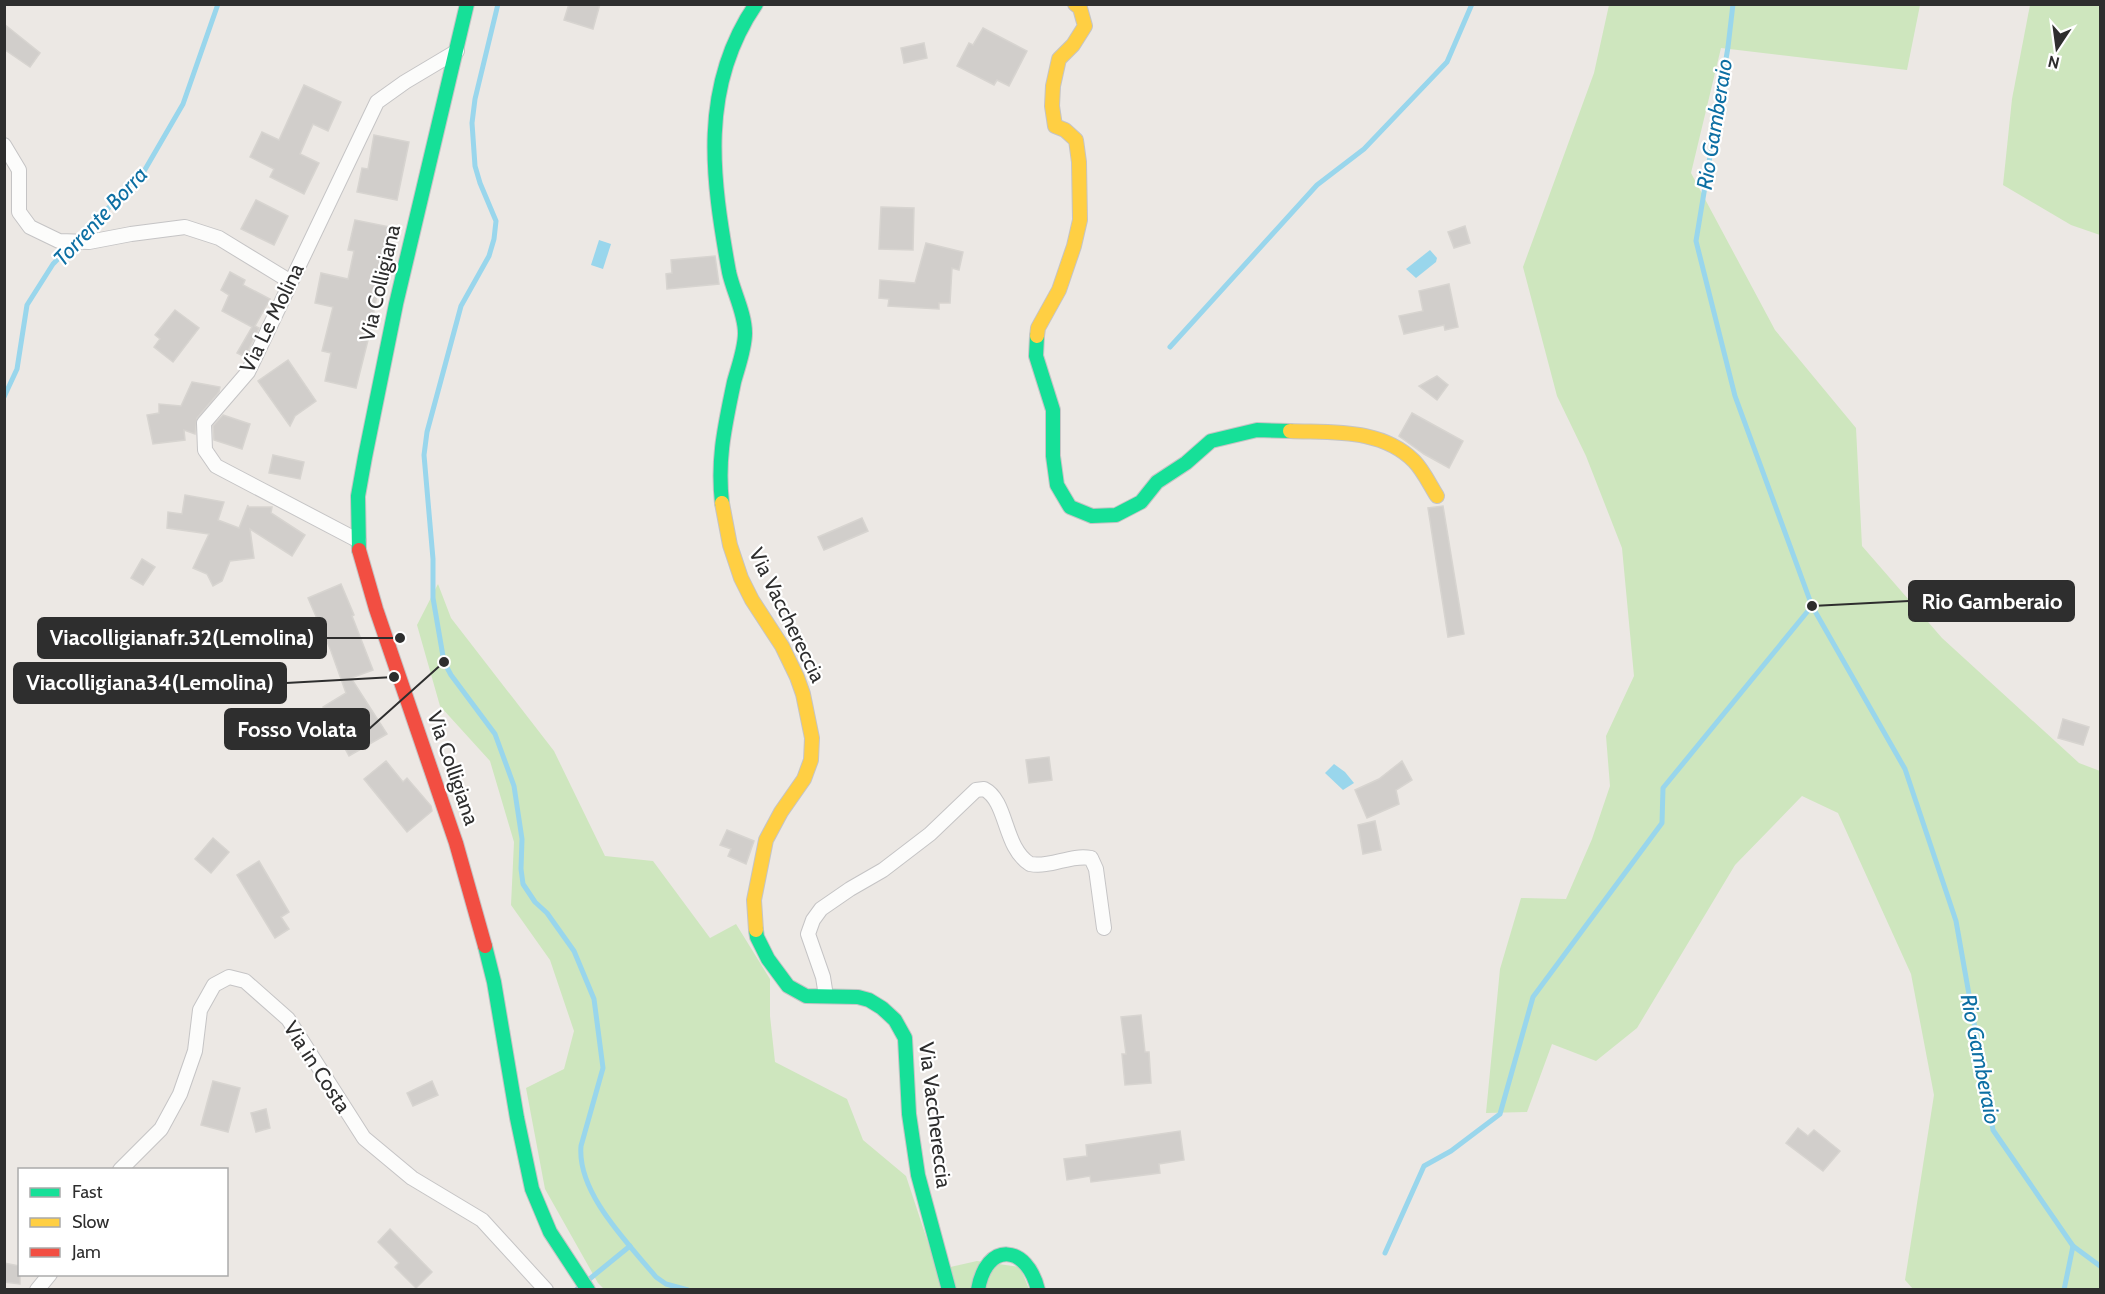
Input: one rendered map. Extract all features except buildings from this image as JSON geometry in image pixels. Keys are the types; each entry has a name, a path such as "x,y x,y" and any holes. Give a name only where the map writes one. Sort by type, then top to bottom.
{"street":[{"name":"Via Colligiana","path":"467,4 396,304 365,457 358,496 359,554 456,843 482,936 494,982 517,1118 532,1189 550,1232 588,1290"},
{"name":"Via Vacchereccia","path":"756,4 738,29 720,90 713,141 719,206 732,286 743,316 745,334 722,438 719,475 723,514 741,578 752,600 782,646 797,677 812,738 812,760 804,779 781,812 766,840 754,900 757,937 768,959 788,986 806,996 858,997 869,1000 895,1020 905,1038 909,1114 918,1175 949,1290"},
{"path":"1075,4 1080,8 1085,26 1073,45 1059,59 1053,86 1052,106 1055,126 1065,130 1076,140 1079,162 1080,220 1059,290 1038,328 1036,356 1053,410 1053,456 1057,484 1070,507 1092,516 1116,515 1141,502 1157,482 1186,463 1211,441 1257,430 1358,434 1385,440 1414,461 1437,496"},
{"name":"Via Le Molina","path":"359,542 216,466 205,450 204,423 248,372 376,102 457,51"},
{"path":"4,145 19,171 19,212 30,227 59,241 89,242 185,227 219,238 291,282"},
{"path":"826,996 823,977 808,934 813,920 821,909 883,870 930,834 976,790 984,789 995,798 1016,852 1030,864 1045,864 1080,856 1091,858 1096,869 1104,928"},
{"name":"Via in Costa","path":"122,1168 161,1130 180,1094 195,1051 200,1011 214,985 229,977 245,981 288,1019 364,1138 412,1178 482,1220 546,1290"},
{"path":"978,1290 980,1275 990,1259 1007,1255 1023,1258 1032,1268 1038,1290"},
{"path":"37,1290 49,1276"}],"green space":[{"path":"1609,5 1920,5 1907,70 1721,48 1691,173 1775,330 1856,428 1862,546 1942,638 2079,763 2100,771 2100,1289 1913,1289 1905,1280 1934,1095 1911,974 1838,813 1802,796 1735,865 1637,1028 1596,1061 1552,1044 1527,1112 1486,1113 1500,969 1521,898 1566,899 1592,839 1610,786 1606,736 1634,676 1622,548 1586,456 1557,396 1523,267 1594,73"},
{"path":"2030,5 2100,5 2100,235 2071,225 2003,185 2012,99"},
{"path":"438,584 451,618 554,751 605,856 653,861 710,938 736,924 770,979 770,1016 775,1062 847,1099 863,1140 906,1176 937,1270 977,1261 1020,1267 1029,1289 604,1289 598,1283 545,1189 526,1088 564,1069 574,1031 550,960 511,905 514,842 490,761 440,706 417,625"}],"water":[{"path":"599,240 611,244 603,269 591,265"},
{"path":"1430,250 1437,258 1436,262 1416,278 1406,269"},
{"path":"1334,764 1354,783 1343,790 1325,773"}],"waterway":[{"name":"Torrente Borra","path":"4,397 17,369 27,305 53,264 143,173 183,104 218,4"},
{"path":"498,4 475,99 472,123 475,166 496,221 494,239 489,256 461,306 427,432 424,455 433,559 433,598 444,662 451,675 495,734 514,786 522,839 523,884 574,951 594,999 603,1068 581,1146 582,1164 587,1182 606,1216 656,1277 666,1284 688,1290"},
{"path":"1170,347 1317,185 1364,149 1447,62 1472,4"},
{"name":"Rio Gamberaio","path":"1733,4 1696,241 1735,396 1812,606 1905,769 1956,921 1993,1130 2073,1246 2100,1266"},
{"path":"1385,1253 1424,1166 1451,1151 1500,1114 1533,997 1662,823 1663,788 1812,606"},
{"path":"576,1290 630,1246"},
{"path":"2064,1290 2073,1246"}],"traffic: fast":[{"path":"359,550 358,496 365,457 396,304 467,4"},
{"path":"722,503 720,471 723,442 745,333 743,318 729,272 723,237 715,168 715,134 718,100 725,68 738,35 756,4"},
{"path":"1037,336 1036,356 1053,410 1053,456 1057,485 1070,507 1092,516 1116,515 1141,502 1157,482 1186,463 1211,441 1257,430 1290,431"},
{"path":"756,930 768,959 788,986 806,996 858,997 869,1000 895,1020 905,1038 909,1114 918,1175 949,1290"},
{"path":"485,946 494,982 517,1118 532,1189 550,1232 588,1290"},
{"path":"978,1290 982,1274 989,1263 998,1256 1007,1254 1025,1264 1033,1275 1038,1290"}],"traffic: slow":[{"path":"1037,336 1038,328 1059,290 1080,220 1079,162 1076,140 1065,130 1055,126 1052,106 1053,86 1059,59 1073,45 1085,26 1080,8 1075,4"},
{"path":"1290,431 1355,434 1387,443 1401,450 1414,461 1437,496"},
{"path":"722,503 730,545 741,578 752,600 782,646 797,677 812,738 811,760 804,779 781,812 766,840 754,900 756,930"}],"traffic: jam":[{"path":"359,550 376,609 456,843 485,946"}],"place":[{"name":"Rio Gamberaio","path":"1812,606"},
{"name":"Viacolligianafr.32(Lemolina)","path":"400,638"},
{"name":"Fosso Volata","path":"444,662"},
{"name":"Viacolligiana34(Lemolina)","path":"394,677"}]}
